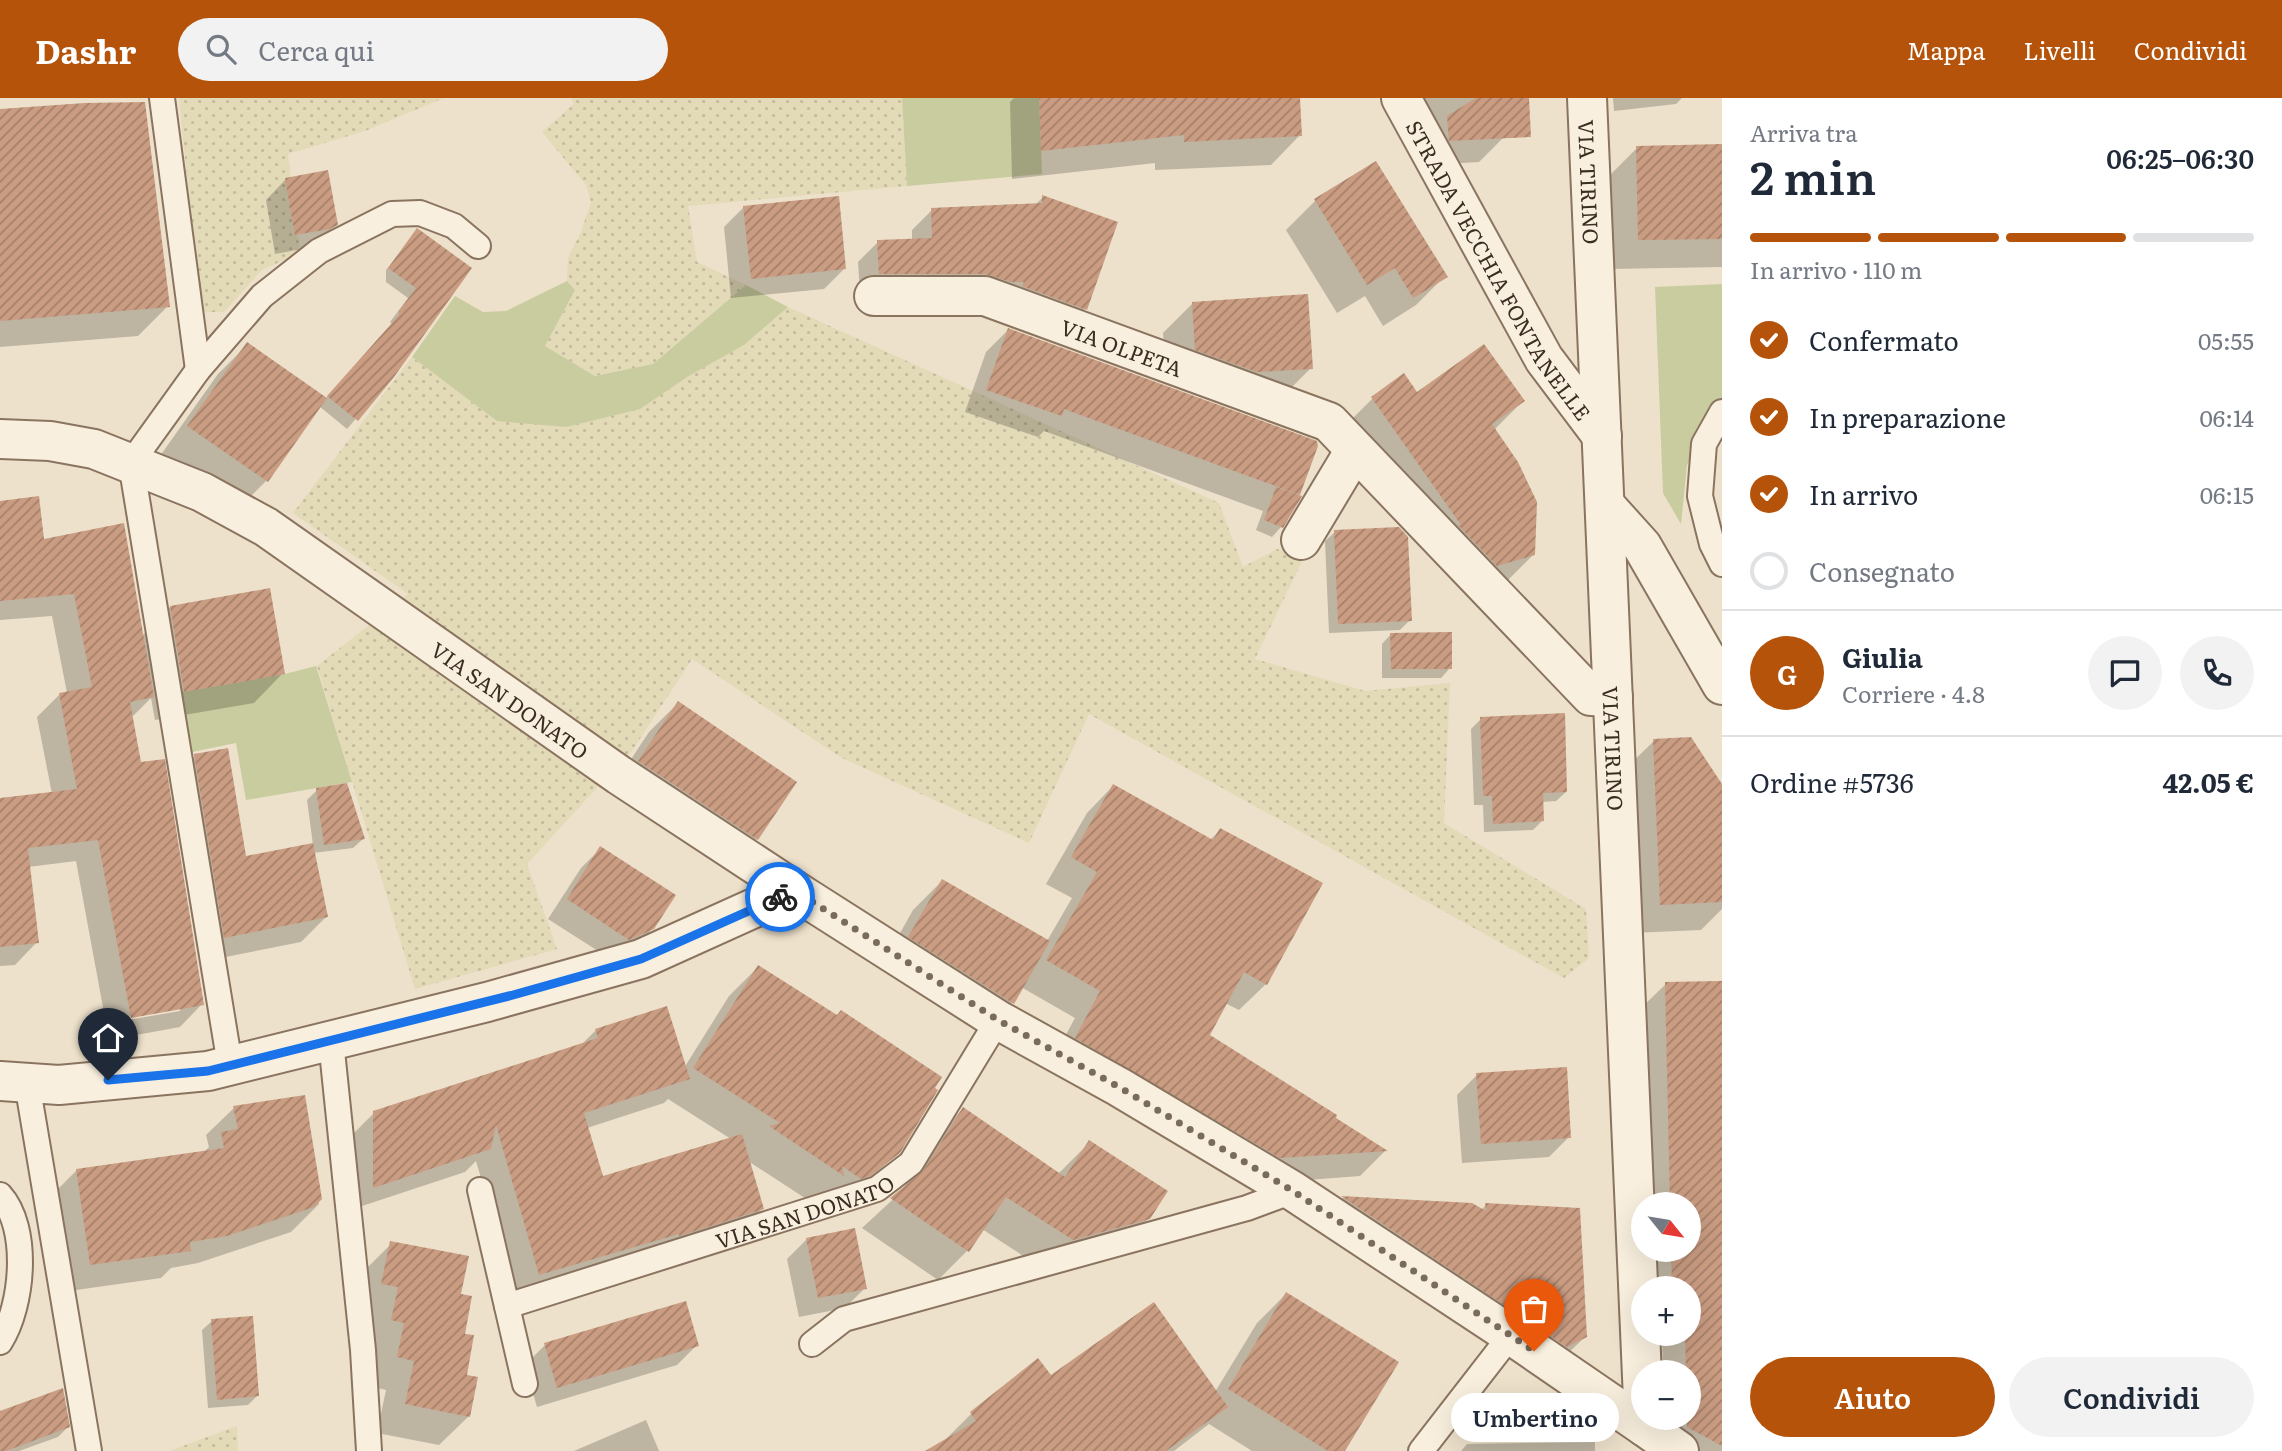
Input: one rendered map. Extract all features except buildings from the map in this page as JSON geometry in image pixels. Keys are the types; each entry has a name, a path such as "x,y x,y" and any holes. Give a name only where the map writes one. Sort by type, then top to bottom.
{"street":[{"name":"STRADA VECCHIA FONTANELLE","path":"1401,98 1544,359 1602,436"},
{"name":"VIA TIRINO","path":"1587,98 1641,1360"},
{"name":"VIA OLPETA","path":"874,296 985,296 1329,422 1591,696 1614,697"},
{"name":"VIA SAN DONATO","path":"0,439 50,441 94,449 202,492 266,527 620,775 794,890 998,1020 1119,1087 1293,1191 1631,1415"},
{"path":"1301,540 1355,450"},
{"path":"1605,505 1642,546 1722,685"},
{"path":"14,1082 59,1085 208,1071 331,1041 487,1002 641,959 794,890"},
{"name":"VIA SAN DONATO","path":"1652,1430 1679,1451"}],"lane":[{"path":"162,98 198,370"},
{"path":"229,1065 131,463 198,370 262,296 319,251 391,214 420,212 454,226 478,246"},
{"path":"1722,412 1704,444 1700,496 1712,544 1722,564"},
{"name":"VIA SAN DONATO","path":"519,1302 877,1189 911,1163 998,1020"},
{"path":"331,1041 363,1350 369,1451"},
{"path":"14,1082 89,1451"},
{"path":"480,1190 519,1302 525,1384"},
{"path":"812,1344 844,1319 1247,1208 1293,1191"},
{"path":"0,1195 8,1203 22,1251 17,1302 0,1342"},
{"path":"1421,1451 1511,1335"}],"shaded area":[{"path":"179,98 444,98 365,131 288,154 300,253 262,270 224,312 200,312"},
{"path":"571,98 902,98 907,186 688,206 697,262 746,285 653,364 595,376 545,346 575,290 567,281 568,258 581,232 591,202 586,185 542,132 574,104"},
{"path":"788,307 1219,503 1243,567 1277,549 1304,557 1255,659 1365,691 1450,683 1444,823 1586,909 1589,958 1564,978 1089,714 1029,843 842,758 692,659 632,751 621,762 398,603 408,594 293,513 412,357 497,421 687,377 744,345"},
{"path":"378,618 604,780 527,864 557,949 415,989 317,666"},
{"path":"237,1426 238,1451 169,1451"}],"green space":[{"path":"902,98 1039,98 1042,174 907,186"},
{"path":"567,281 575,290 545,346 595,376 653,364 746,285 788,307 744,345 687,377 640,409 566,427 497,421 412,357 455,296 483,312 506,311"},
{"path":"1722,284 1722,408 1710,417 1687,465 1681,524 1663,493 1655,287"},
{"path":"316,666 352,782 246,800 236,743 192,752 181,692"}],"way so far":[{"path":"780,897 794,890 998,1020 1119,1087 1293,1191 1534,1351"}],"place":[{"name":"Umbertino","path":"1534,1351"}],"route":[{"path":"108,1080 208,1071 513,995 641,959 780,897"}]}
